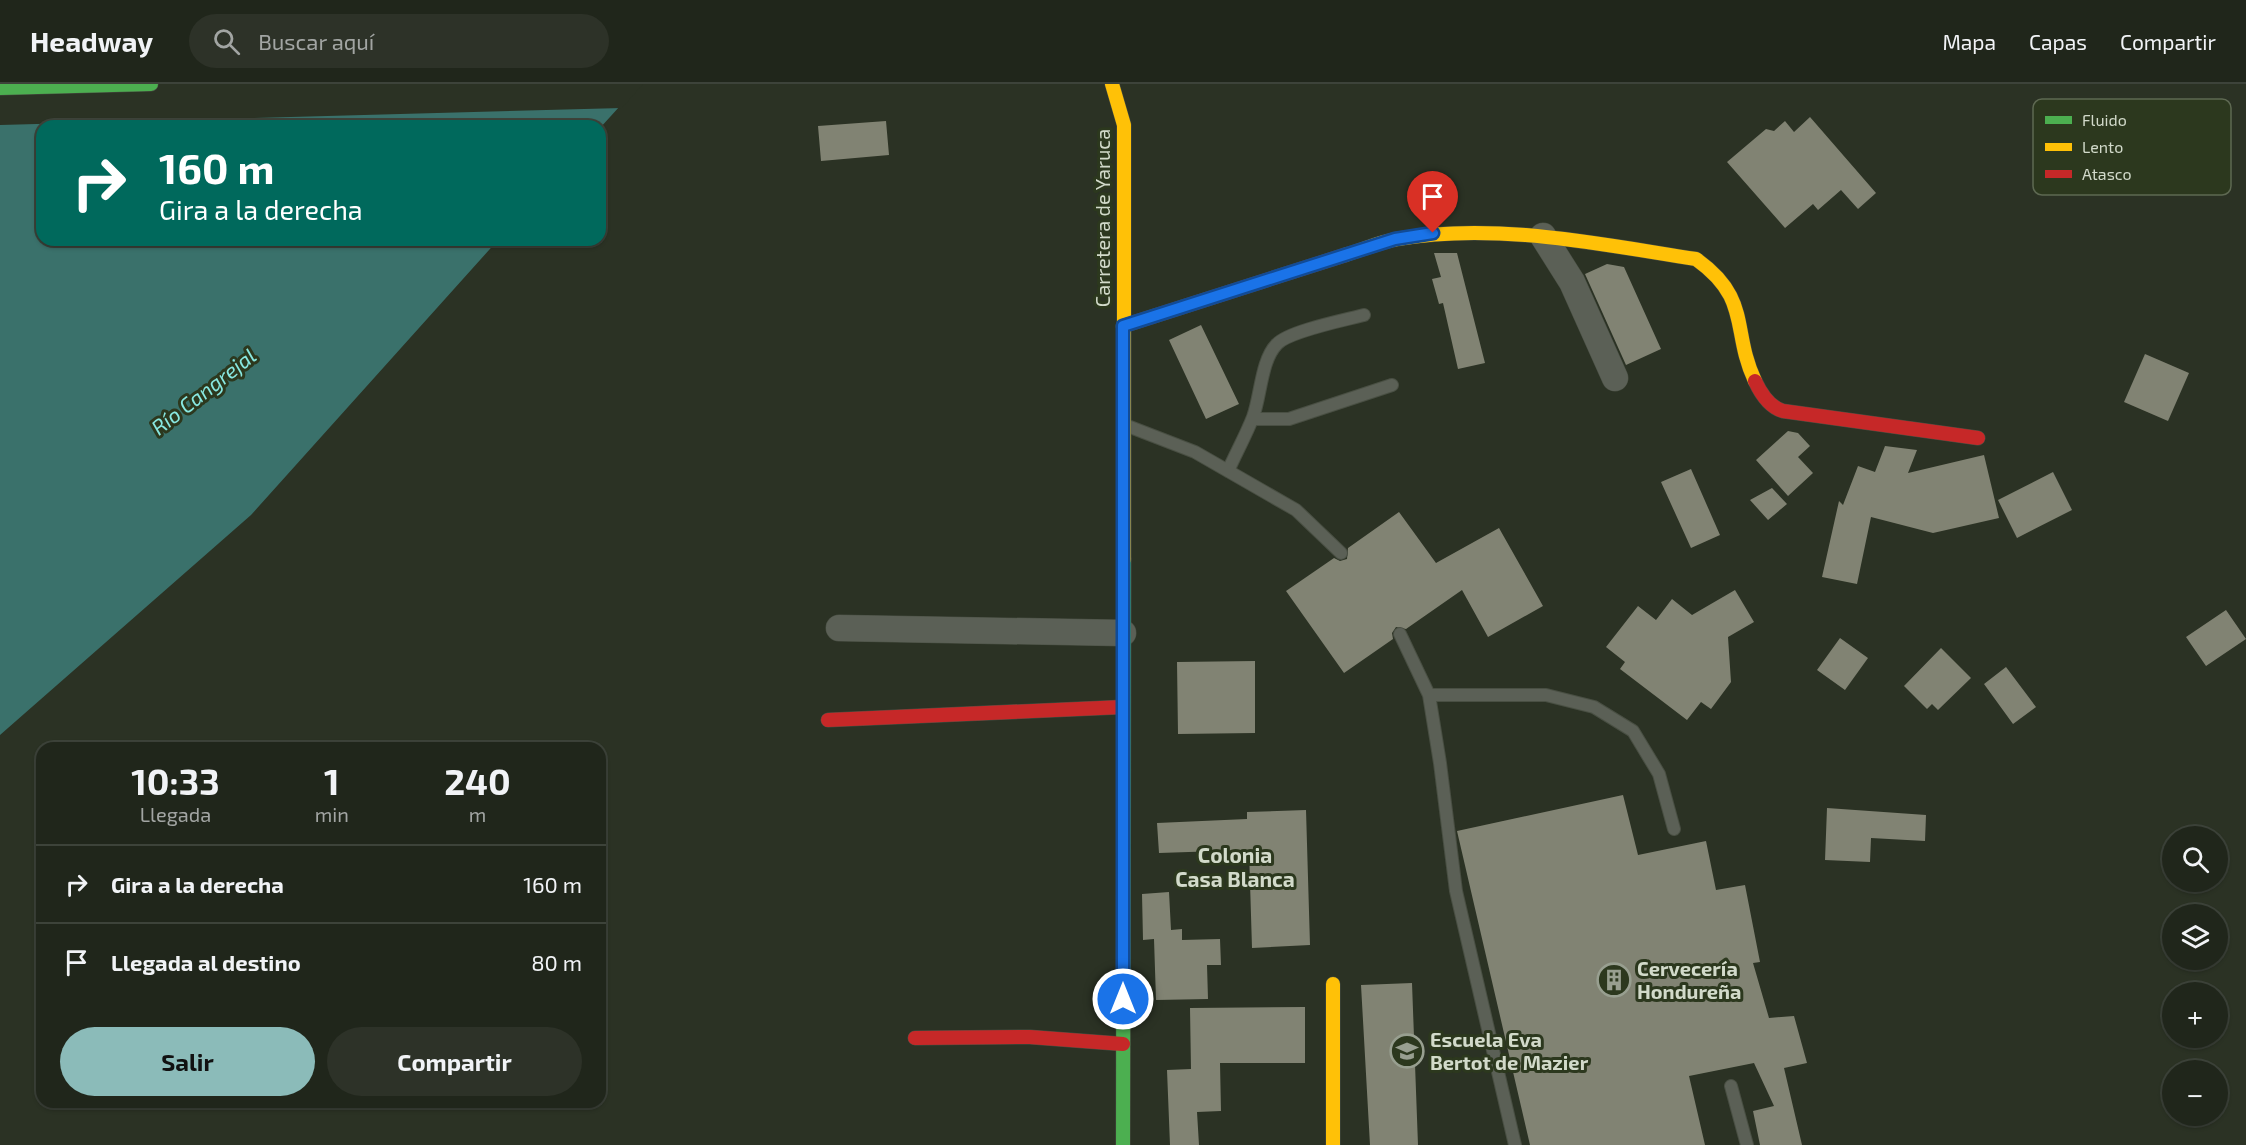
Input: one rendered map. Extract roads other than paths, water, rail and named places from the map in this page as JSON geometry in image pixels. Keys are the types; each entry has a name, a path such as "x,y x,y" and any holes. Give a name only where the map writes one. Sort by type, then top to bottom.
{"street":[{"path":"0,88 152,84"},
{"name":"Carretera de Yaruca","path":"1112,84 1124,124 1123,1145"},
{"path":"1123,326 1395,239 1433,233 1543,236 1696,259 1719,273 1733,298 1755,384 1762,397 1775,409 1814,417 1978,438"},
{"path":"1543,236 1572,282 1615,378"},
{"path":"839,628 1123,633"},
{"path":"828,720 1123,707"},
{"path":"1333,984 1333,1145"},
{"path":"915,1038 1030,1037 1123,1044"}],"lane":[{"path":"1228,471 1262,392 1266,360 1278,342 1314,328 1364,315"},
{"path":"1252,419 1289,419 1392,385"},
{"path":"1124,424 1195,452 1296,510 1341,553"},
{"path":"1400,634 1429,695 1456,891 1515,1145"},
{"path":"1429,695 1546,695 1594,707 1633,731 1659,774 1674,829"},
{"path":"1731,1086 1747,1145"}],"water":[{"name":"Río Cangrejal","path":"0,84 640,84 606,121 36,120 36,246 493,246 251,515 0,735"}],"place":[{"name":"Cervecería Hondureña","path":"1614,980"},
{"name":"Escuela Eva Bertot de Mazier","path":"1407,1051"}],"district":[{"name":"Colonia Casa Blanca","path":"1235,868"}]}
